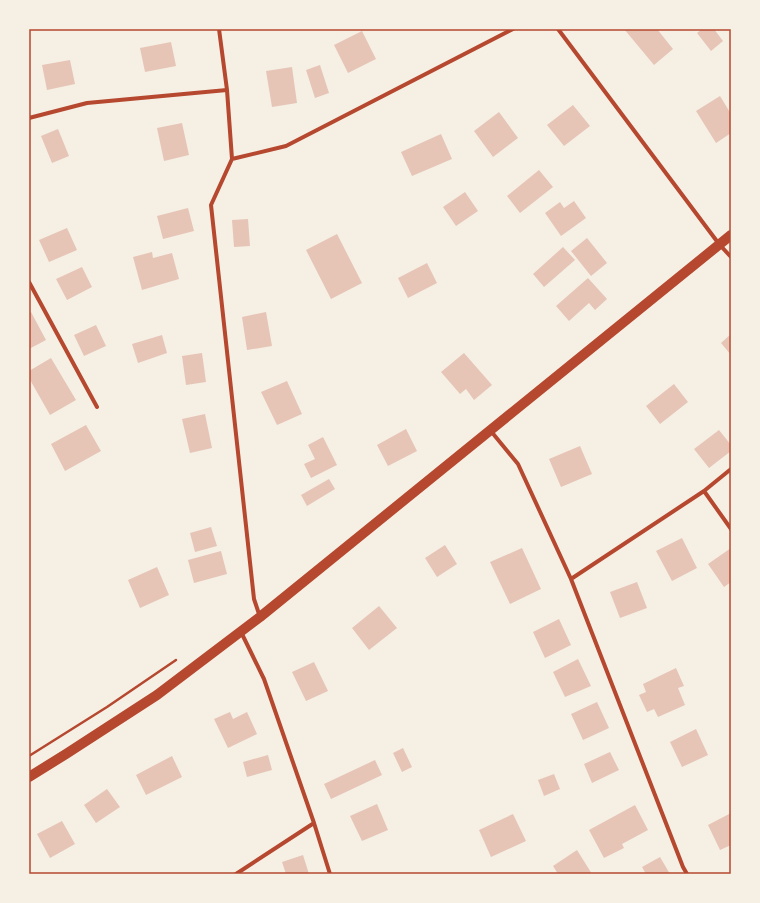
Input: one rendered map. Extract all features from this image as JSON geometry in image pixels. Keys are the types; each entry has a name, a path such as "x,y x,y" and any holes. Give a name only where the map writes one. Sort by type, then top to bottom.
{"main road":[{"path":"29,776 157,695 241,632 731,235"}],"street":[{"path":"219,29 227,90 232,159 211,205 254,599 260,617"},
{"path":"232,159 286,146 512,29"},
{"path":"558,29 719,244 731,256"},
{"path":"29,118 87,103 227,90"},
{"path":"29,282 97,407"},
{"path":"490,430 518,464 571,579 683,868 687,874"},
{"path":"571,579 704,491 731,469"},
{"path":"704,491 731,529"},
{"path":"241,632 264,679 330,874"},
{"path":"236,874 314,823"}],"path":[{"path":"29,756 107,707 178,659"}],"building":[{"path":"624,29 657,29 673,49 654,65"},
{"path":"702,29 714,29 723,41 711,51 697,33"},
{"path":"362,31 376,59 348,73 334,45"},
{"path":"171,42 176,66 145,72 140,48"},
{"path":"70,60 75,84 47,90 42,65"},
{"path":"320,65 329,93 315,98 306,70"},
{"path":"292,67 297,103 272,107 266,71"},
{"path":"720,96 731,114 731,133 716,143 696,111"},
{"path":"573,105 590,126 564,146 547,125"},
{"path":"499,112 518,138 493,157 474,131"},
{"path":"182,123 189,155 164,161 157,128"},
{"path":"58,129 69,156 52,163 41,136"},
{"path":"441,134 452,159 412,176 401,152"},
{"path":"539,170 553,187 520,213 507,196"},
{"path":"465,192 478,211 456,226 443,207"},
{"path":"574,201 586,218 561,236 545,213 560,202 564,208"},
{"path":"188,208 194,231 163,239 157,216"},
{"path":"248,219 250,246 234,247 232,220"},
{"path":"67,228 77,250 49,262 39,240"},
{"path":"337,234 362,283 331,299 306,250"},
{"path":"587,238 607,263 591,276 571,251"},
{"path":"563,247 575,260 544,287 533,274"},
{"path":"152,252 153,258 172,253 179,279 142,290 133,257"},
{"path":"427,263 437,283 408,298 398,278"},
{"path":"82,267 92,287 67,300 56,279"},
{"path":"588,278 607,299 595,310 589,303 569,321 556,306"},
{"path":"31,312 46,340 29,349 29,313"},
{"path":"266,312 272,346 247,350 242,317"},
{"path":"96,325 106,346 84,356 74,335"},
{"path":"731,334 731,355 721,343"},
{"path":"162,335 167,353 138,363 132,344"},
{"path":"202,353 206,382 186,385 182,356"},
{"path":"464,353 492,385 474,400 466,389 460,394 441,372"},
{"path":"51,358 76,400 50,415 29,378 29,371"},
{"path":"287,381 302,414 277,425 261,392"},
{"path":"674,384 688,402 660,424 646,406"},
{"path":"205,414 212,448 190,453 182,419"},
{"path":"86,425 101,451 65,471 51,444"},
{"path":"406,429 417,451 388,466 377,445"},
{"path":"719,430 731,445 731,451 709,468 694,449"},
{"path":"323,437 337,465 311,478 304,464 315,459 308,445"},
{"path":"580,446 592,474 561,487 549,459"},
{"path":"329,479 335,489 307,506 301,495"},
{"path":"211,527 217,546 195,552 190,533"},
{"path":"682,538 697,568 672,581 656,551"},
{"path":"445,545 457,564 437,577 425,558"},
{"path":"522,548 541,589 510,604 490,562"},
{"path":"731,548 731,582 724,587 708,564"},
{"path":"221,551 227,574 194,583 188,560"},
{"path":"157,567 169,595 140,608 128,580"},
{"path":"637,582 647,608 620,618 610,592"},
{"path":"379,606 397,628 369,650 352,628"},
{"path":"559,619 571,645 545,658 533,632"},
{"path":"578,659 591,686 565,697 553,672"},
{"path":"314,662 328,691 306,701 292,672"},
{"path":"676,668 684,686 678,688 685,705 658,717 654,709 647,712 639,695 646,692 643,684"},
{"path":"597,702 609,728 583,740 571,714"},
{"path":"230,712 233,719 247,712 257,734 228,748 214,719"},
{"path":"696,729 708,755 682,767 670,742"},
{"path":"403,748 412,767 402,772 393,753"},
{"path":"610,752 619,770 592,783 584,764"},
{"path":"268,755 272,770 247,777 243,762"},
{"path":"172,756 182,777 146,795 136,775"},
{"path":"375,760 382,775 331,799 324,784"},
{"path":"554,774 560,789 544,796 538,780"},
{"path":"107,789 120,807 96,823 84,805"},
{"path":"377,804 388,830 362,841 350,816"},
{"path":"635,805 648,830 622,844 624,848 604,858 589,830"},
{"path":"731,813 731,845 720,850 708,825"},
{"path":"513,814 526,841 491,857 479,830"},
{"path":"62,821 75,844 50,858 37,834"},
{"path":"577,850 592,874 558,874 553,866"},
{"path":"303,855 309,874 286,874 282,862"},
{"path":"660,857 670,874 646,874 642,867"}]}
